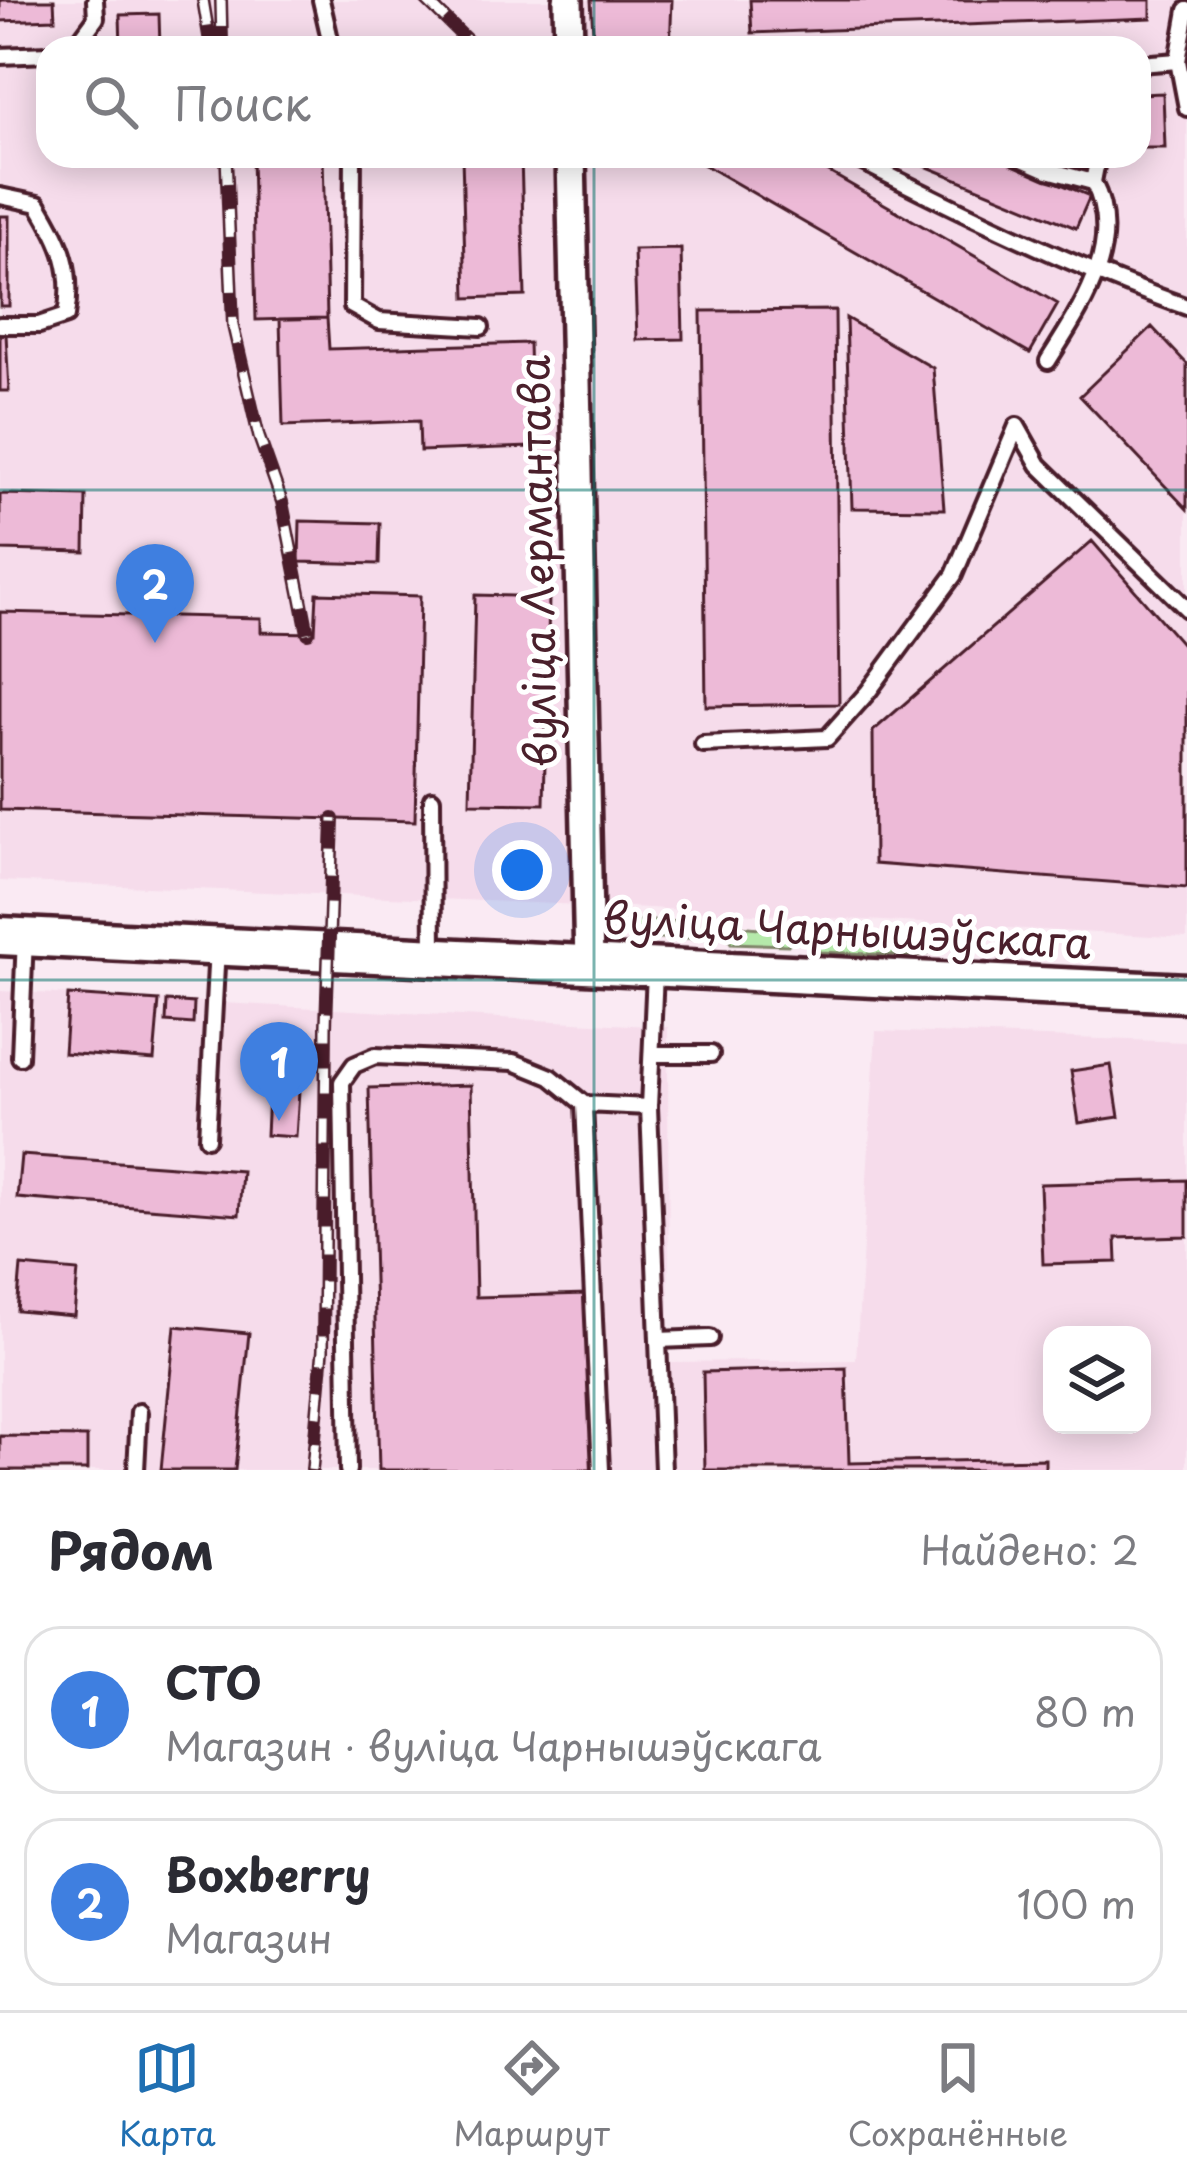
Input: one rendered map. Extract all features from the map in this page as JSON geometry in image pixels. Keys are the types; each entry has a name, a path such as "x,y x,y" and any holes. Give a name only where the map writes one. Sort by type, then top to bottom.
{"main road":[{"name":"вуліца Чарнышэўскага","path":"13,937 1187,993"}],"street":[{"path":"568,0 569,36"},
{"name":"вуліца Лермантава","path":"571,168 589,965"}],"lane":[{"path":"83,36 96,18 95,0"},
{"path":"321,0 329,36"},
{"path":"1187,10 1178,61 1187,108"},
{"path":"0,56 36,54"},
{"path":"1151,63 1178,61"},
{"path":"353,168 352,306 379,321 481,327"},
{"path":"874,168 979,222 1187,307"},
{"path":"1043,168 1093,182"},
{"path":"1048,361 1097,281 1105,205 1093,182 1096,168"},
{"path":"0,196 38,204 58,238 71,285 65,316 39,325 0,325"},
{"path":"703,744 826,738 868,692 954,575 1017,425 1040,465 1187,609"},
{"path":"432,799 433,956"},
{"path":"13,937 20,1057"},
{"path":"207,1138 217,947"},
{"path":"655,967 649,1107 663,1470"},
{"path":"652,1054 712,1054"},
{"path":"348,1470 342,1082 354,1065 375,1056 514,1062 551,1077 584,1104 649,1107"},
{"path":"584,1104 601,1470"},
{"path":"658,1340 710,1337"},
{"path":"136,1470 139,1412"}],"shaded area":[{"path":"0,0 1187,0 1187,938 631,907 0,881"},
{"path":"0,991 668,1027 669,1362 856,1360 876,1031 1187,1042 1187,1470 0,1470"}],"green space":[{"path":"626,921 678,923 705,938 651,938"},
{"path":"737,926 796,934 788,945 731,943"},
{"path":"819,933 933,945 927,954 915,956 820,952 815,949"}],"building":[{"path":"0,0 54,0 55,19 0,21"},
{"path":"591,0 672,0 670,36 593,36"},
{"path":"750,0 1151,0 1151,18 752,33"},
{"path":"159,14 160,36 121,36 120,15"},
{"path":"1163,93 1165,148 1151,148 1151,94"},
{"path":"252,168 323,168 327,318 256,320"},
{"path":"462,168 521,168 525,296 466,298"},
{"path":"710,168 822,168 1058,304 1030,353"},
{"path":"930,168 1022,168 1090,196 1076,228"},
{"path":"0,216 9,216 9,306 0,306"},
{"path":"681,249 683,339 637,340 634,250"},
{"path":"835,310 839,704 706,706 701,311"},
{"path":"327,318 329,349 529,343 532,447 420,451 419,421 283,426 280,319"},
{"path":"846,318 933,368 944,509 852,508"},
{"path":"1152,327 1187,364 1187,509 1080,396"},
{"path":"6,334 9,391 0,391 0,335"},
{"path":"0,494 86,496 85,552 0,550"},
{"path":"300,521 380,523 379,564 299,562"},
{"path":"1092,541 1187,650 1187,888 874,864 873,731"},
{"path":"317,593 420,596 415,821 0,810 0,612 261,618 261,632 315,633"},
{"path":"475,595 549,597 544,804 470,803"},
{"path":"68,995 159,1001 154,1060 64,1053"},
{"path":"167,1001 194,1003 193,1024 166,1022"},
{"path":"1111,1065 1119,1117 1079,1123 1071,1071"},
{"path":"269,1074 300,1075 296,1137 266,1135"},
{"path":"471,1085 476,1297 588,1294 592,1470 379,1470 369,1088"},
{"path":"21,1155 242,1171 239,1215 17,1198"},
{"path":"1187,1180 1187,1236 1116,1238 1117,1262 1043,1264 1040,1184"},
{"path":"21,1266 78,1271 74,1316 17,1311"},
{"path":"175,1326 249,1333 235,1470 161,1470"},
{"path":"846,1368 849,1463 1045,1459 1045,1470 705,1470 703,1372"},
{"path":"0,1436 87,1437 87,1470 0,1470"}],"railway":[{"path":"203,0 209,36"},
{"path":"221,0 222,36"},
{"path":"426,0 463,36"},
{"path":"226,168 233,326 259,437 282,502 308,633"},
{"path":"312,1470 323,1350 333,819"}],"place":[{"name":"Boxberry","path":"155,643"},
{"name":"СТО","path":"279,1121"}]}
